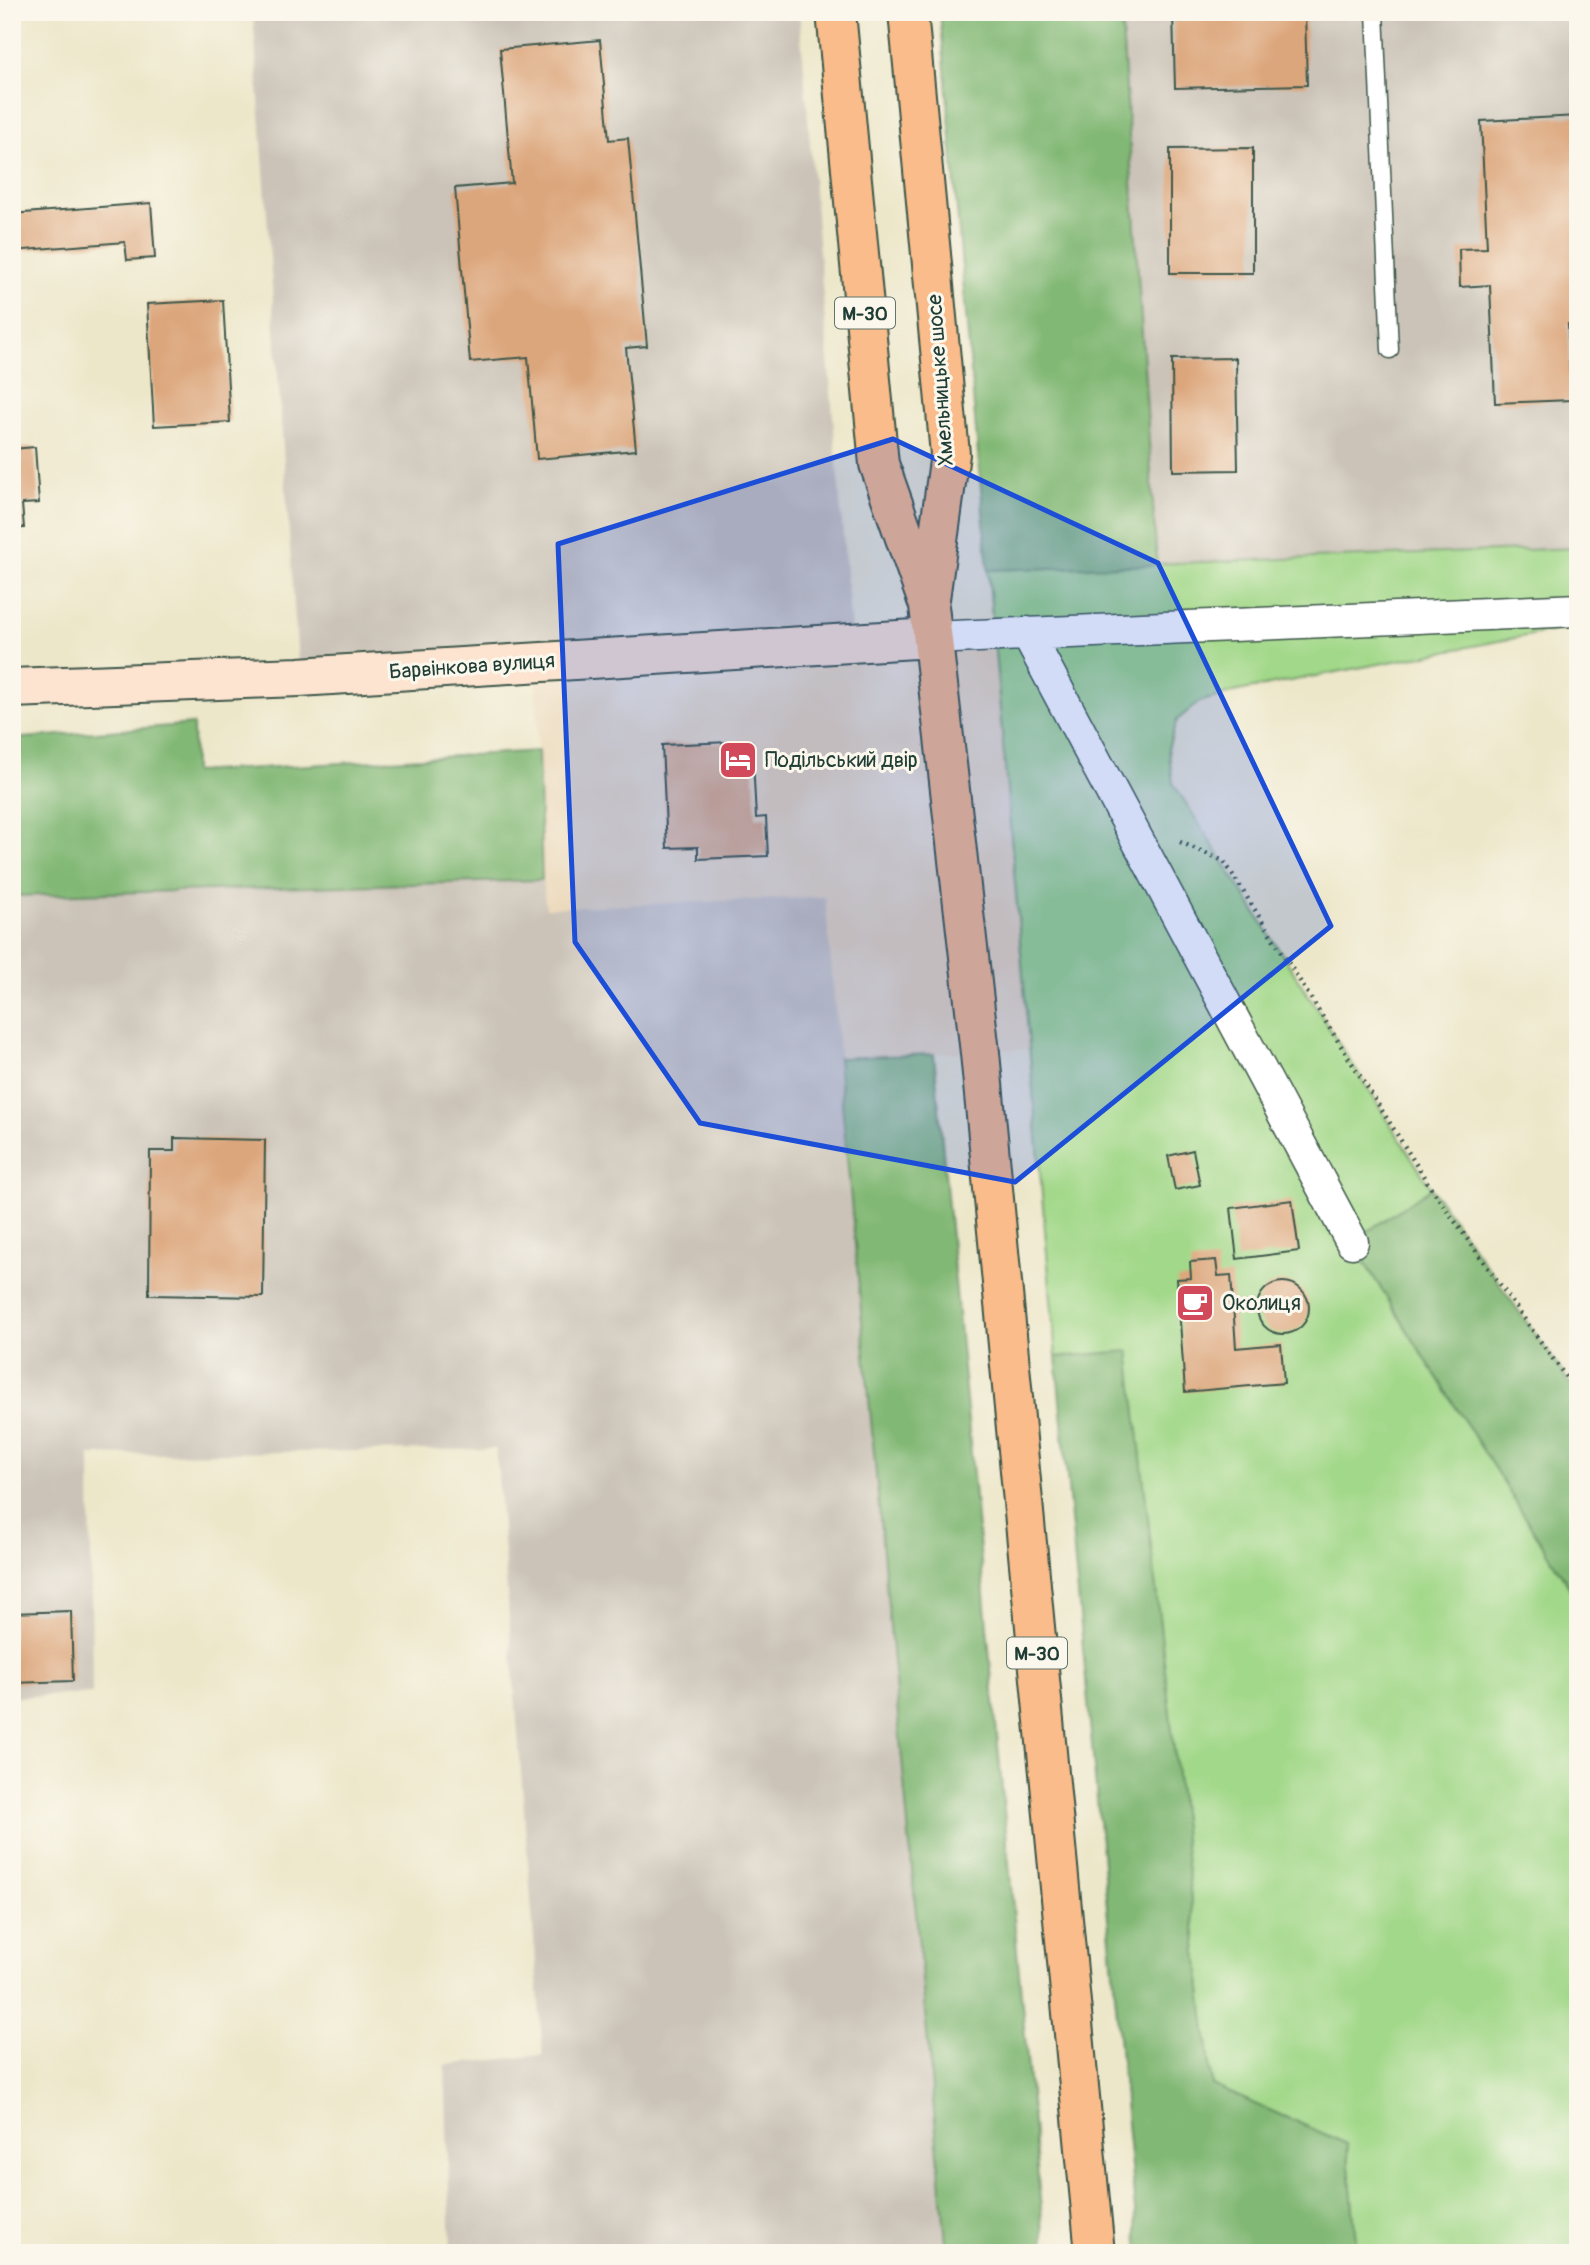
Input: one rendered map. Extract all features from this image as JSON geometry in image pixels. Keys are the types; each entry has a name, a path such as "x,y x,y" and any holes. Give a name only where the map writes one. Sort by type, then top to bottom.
{"highway":[{"name":"М-30","path":"836,12 879,464 930,622 981,1067 1095,2253"},
{"name":"Хмельницьке шосе","path":"908,12 950,454 930,622"}],"street":[{"path":"930,622 1027,633 1578,610"},
{"name":"Барвінкова вулиця","path":"12,688 299,677 930,622"},
{"path":"1027,633 1352,1242"}],"lane":[{"path":"1375,12 1390,349"}],"path":[{"path":"1128,820 1224,861 1431,1188 1578,1394"}],"highlighted area":[{"path":"893,439 1158,563 1331,926 1015,1182 700,1123 575,942 558,544"}],"shaded area":[{"path":"253,12 799,12 852,642 299,677"},
{"path":"1121,12 1578,12 1578,548 1157,565"},
{"path":"992,634 1011,841 1352,1242 1569,1588 1029,1049 838,1058 825,897 545,908 535,662"},
{"path":"542,880 546,908 825,897 947,2253 451,2253 445,2065 543,2055 496,1449 90,1455 92,1694 12,1697 12,896"}],"green space":[{"path":"940,12 1121,12 1157,565 988,570"},
{"path":"1578,548 1578,626 1238,691 1199,702 1177,720 1168,748 1173,783 1431,1188 1352,1243 1578,1601 1578,2253 1357,2253 1347,2144 1212,2085 1129,1352 1056,1357 988,570"},
{"path":"193,724 194,772 538,751 542,880 12,896 12,739"},
{"path":"934,1054 1045,2253 947,2253 838,1058"},
{"path":"1431,1188 1578,1394 1578,1601 1352,1242"},
{"path":"1129,1351 1212,2085 1347,2144 1357,2253 1139,2253 1056,1357"}],"building":[{"path":"1173,12 1305,12 1307,85 1175,88"},
{"path":"600,40 609,140 628,138 647,346 626,348 636,450 537,459 528,357 470,362 455,188 512,183 500,49"},
{"path":"1578,116 1578,324 1568,324 1571,400 1495,403 1490,285 1460,287 1459,249 1487,248 1481,121"},
{"path":"1253,148 1253,273 1170,273 1170,149"},
{"path":"151,203 155,258 127,260 125,242 12,251 12,214"},
{"path":"223,300 230,422 154,426 147,304"},
{"path":"1236,358 1238,470 1173,471 1172,359"},
{"path":"35,447 39,503 22,504 24,528 12,529 12,449"},
{"path":"752,741 756,818 766,817 768,856 698,859 698,847 667,848 662,745"},
{"path":"174,1138 265,1140 263,1297 149,1295 150,1151 174,1151"},
{"path":"1193,1150 1200,1185 1175,1190 1168,1156"},
{"path":"1292,1200 1299,1251 1237,1259 1231,1208"},
{"path":"1216,1260 1218,1276 1231,1275 1236,1348 1281,1344 1284,1383 1185,1392 1177,1279 1191,1278 1190,1262"},
{"path":"1283,1282 1302,1289 1309,1308 1302,1327 1283,1334 1264,1327 1257,1308 1264,1289"},
{"path":"71,1611 73,1681 12,1683 12,1613"}],"place":[{"name":"Подільський двір","path":"738,760"},
{"name":"Околиця","path":"1195,1303"}]}
